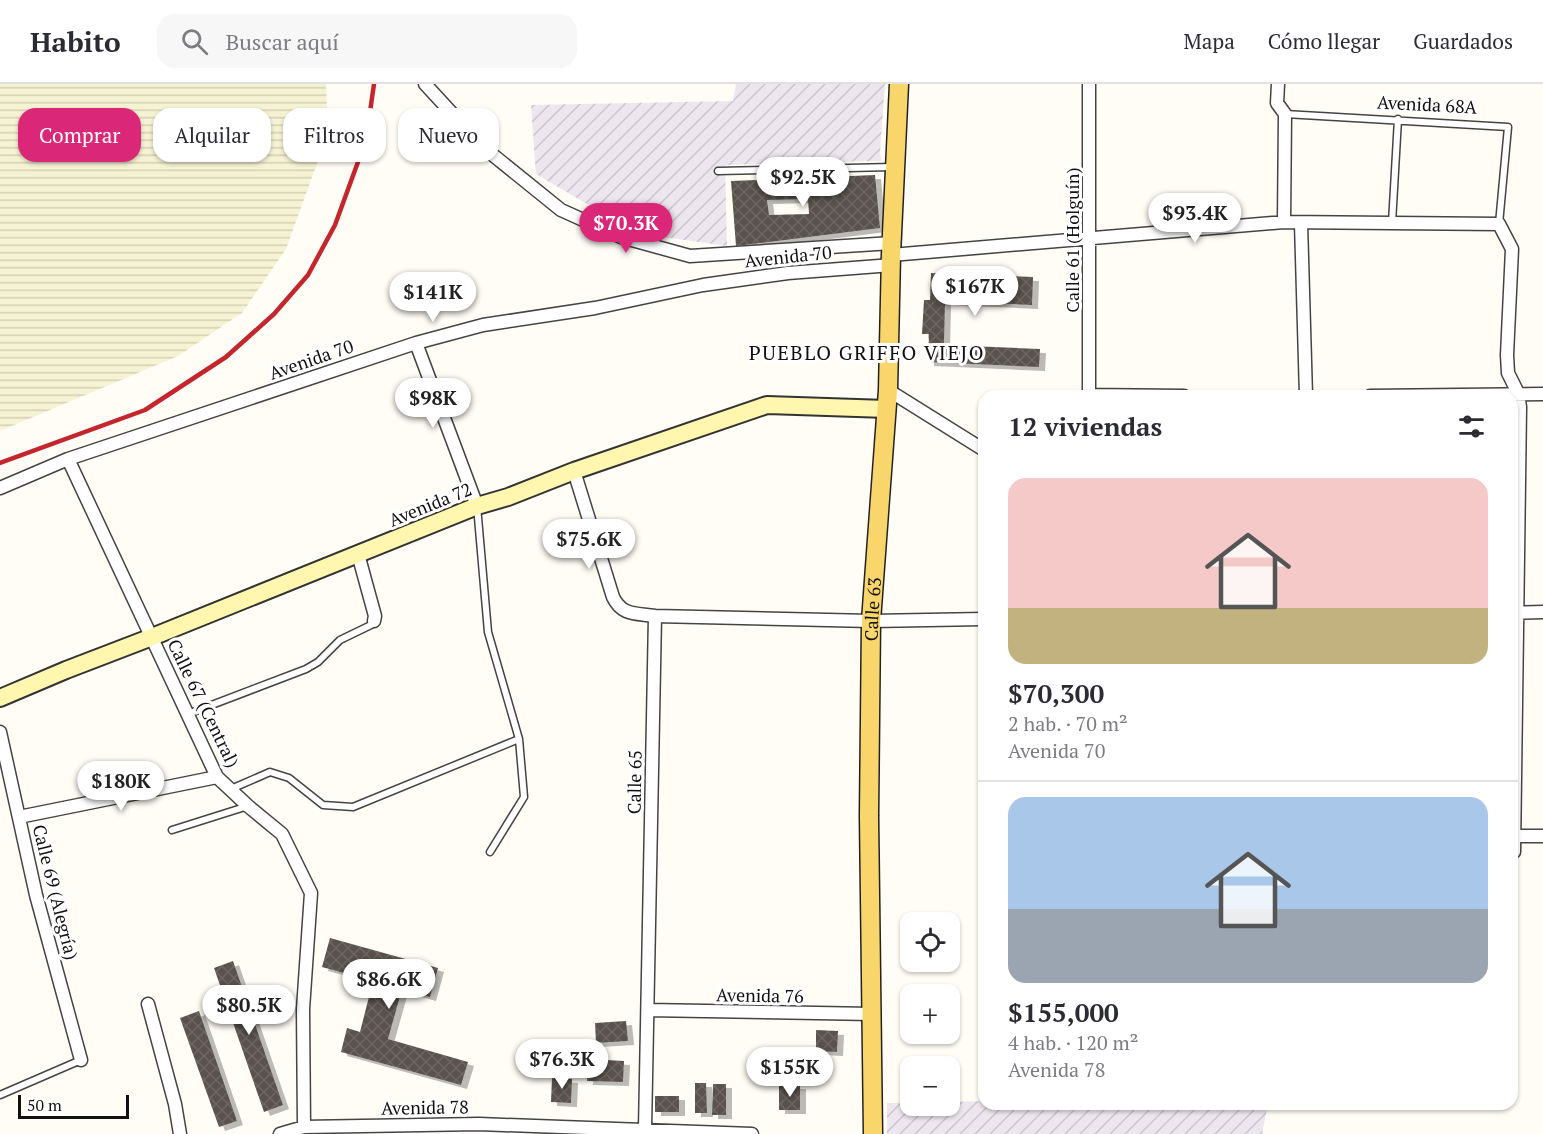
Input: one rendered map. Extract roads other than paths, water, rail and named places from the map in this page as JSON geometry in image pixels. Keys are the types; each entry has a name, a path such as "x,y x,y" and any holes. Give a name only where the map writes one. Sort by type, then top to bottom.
{"main road":[{"name":"Calle 63","path":"873,1134 869,816 872,621 888,399 899,84"}],"street":[{"path":"425,84 483,147 561,210 621,237 690,256 892,255 1284,222 1301,224 1498,224 1512,249 1507,355 1508,373 1516,390"},
{"name":"Calle 61 (Holguín)","path":"1089,84 1089,390"},
{"path":"1278,84 1277,103 1285,114 1284,222"},
{"path":"1301,224 1306,390"},
{"name":"Avenida 70","path":"0,488 68,459 416,343 483,325 595,308 703,285 892,255"},
{"path":"416,343 477,506"},
{"path":"1518,476 1520,407 1518,393 1543,394"},
{"path":"888,399 978,447"},
{"name":"Avenida 72","path":"0,698 477,506 767,405 888,399"},
{"name":"Calle 67 (Central)","path":"68,459 217,777 282,834 311,892 303,1009 304,1127"},
{"path":"574,471 620,609 655,616 872,621 978,619"},
{"path":"358,554 375,616 374,621"},
{"path":"1518,613 1543,612"},
{"name":"Calle 65","path":"645,1129 655,616"},
{"name":"Calle 69 (Alegría)","path":"0,732 36,895 81,1060"},
{"path":"19,817 217,777"},
{"path":"1518,836 1543,836"},
{"path":"147,1004 175,1104 180,1134"},
{"name":"Avenida 76","path":"648,1010 872,1014"},
{"name":"Avenida 78","path":"280,1134 304,1127 645,1129 752,1134"}],"lane":[{"name":"Avenida 68A","path":"1285,114 1508,127 1498,224"},
{"path":"1392,224 1398,120"},
{"path":"718,171 895,167"},
{"path":"477,506 488,633 519,739 524,797 490,852"},
{"path":"188,714 306,669 318,662 340,640 371,625 374,621"},
{"path":"231,789 270,772 289,778 323,806 353,807 519,739"},
{"path":"172,830 248,806"},
{"path":"0,1095 81,1060"}],"railway":[{"path":"0,463 145,410 226,357 274,314 308,275 335,225 366,140 374,84"}],"district":[{"name":"PUEBLO GRIFFO VIEJO","path":"867,352"}]}
